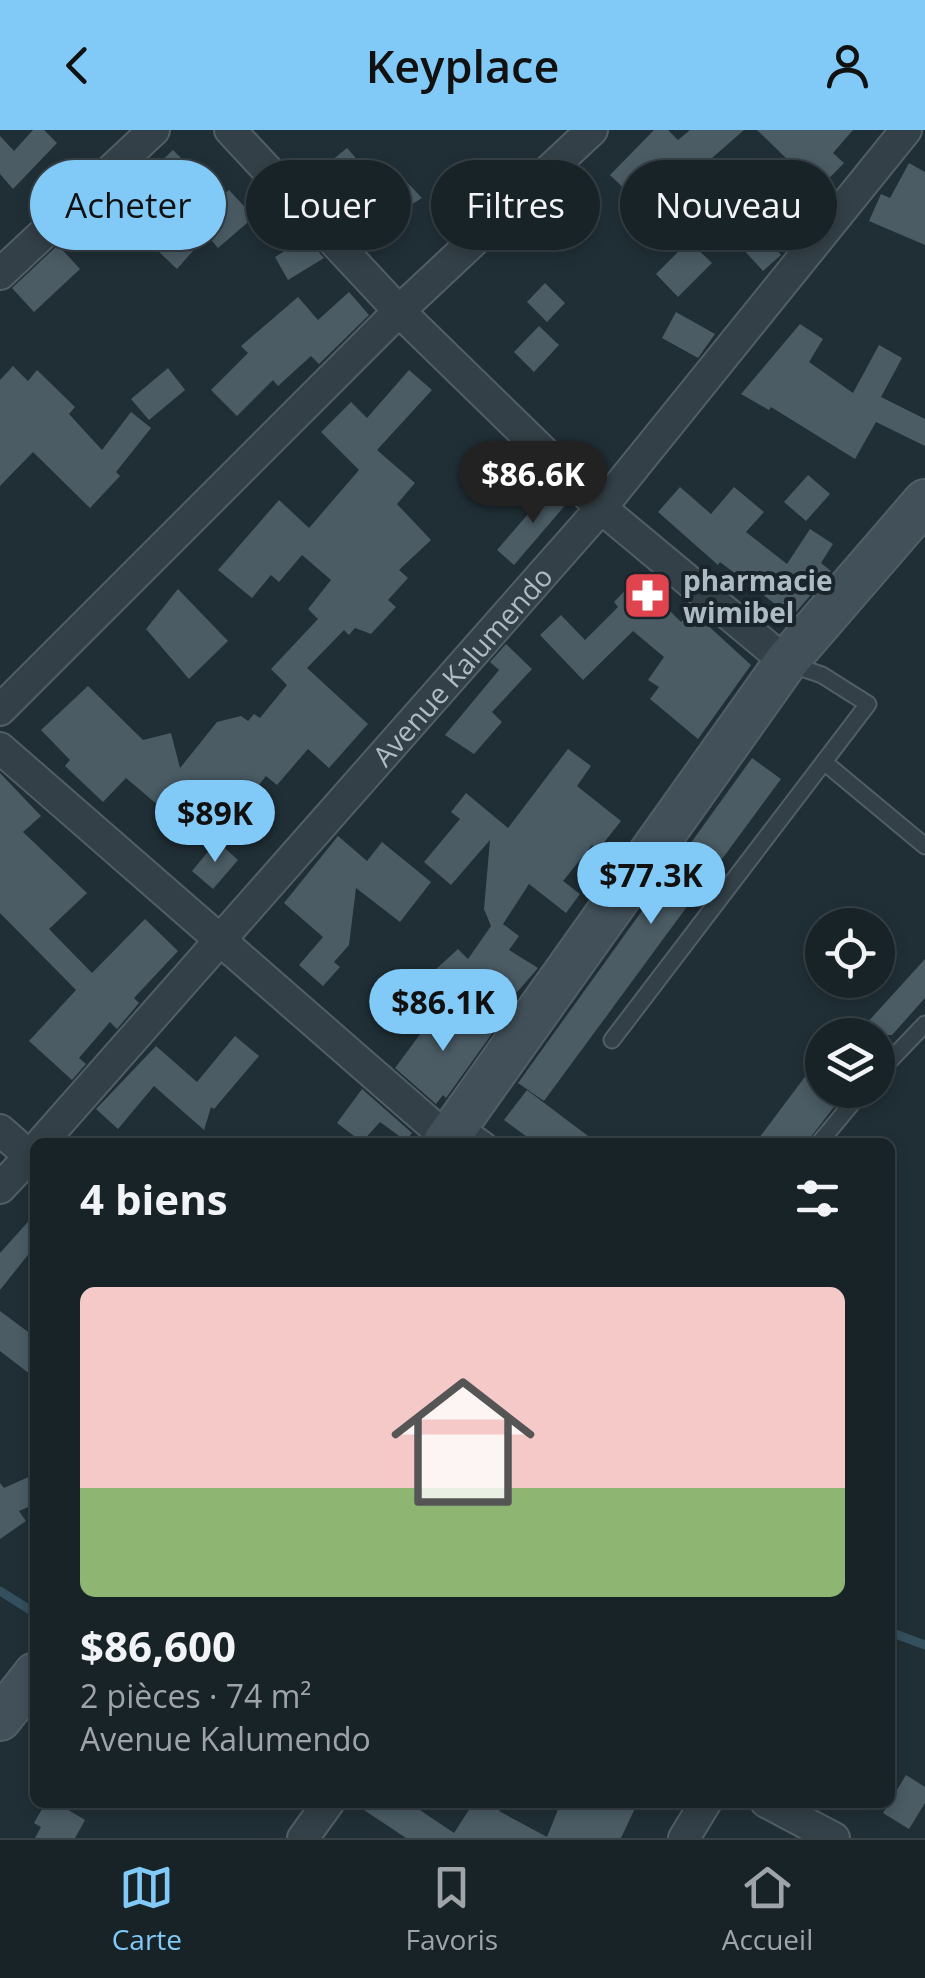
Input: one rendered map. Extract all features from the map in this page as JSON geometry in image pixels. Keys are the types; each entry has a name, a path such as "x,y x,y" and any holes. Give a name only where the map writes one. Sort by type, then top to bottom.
{"street":[{"path":"0,274 154,130"},
{"path":"230,130 398,311 601,508 786,662"},
{"path":"0,710 398,311 592,130"},
{"name":"Avenue Kalumendo","path":"49,1138 216,941 601,508 906,130"},
{"path":"0,748 216,941 460,1136 786,662 925,501"},
{"path":"0,1130 30,1149"},
{"name":"Avenue Kalumendo","path":"0,1188 30,1159"},
{"path":"0,1720 30,1681"},
{"path":"303,1838 326,1808"},
{"path":"684,1838 702,1808"},
{"path":"777,1808 834,1838"}],"lane":[{"path":"612,1040 868,704 822,675 786,662"},
{"path":"824,762 925,846"},
{"path":"895,1055 925,1024"},
{"path":"823,1138 849,1108"}],"building":[{"path":"33,130 44,130 57,143 41,160 30,160 30,171 13,189 0,174 0,136 14,151"},
{"path":"654,130 668,130 678,140 690,130 744,130 710,160 625,160"},
{"path":"757,130 853,130 833,153 844,163 837,170 837,160 788,160"},
{"path":"347,148 358,160 332,160"},
{"path":"173,150 183,160 163,160"},
{"path":"909,163 925,172 925,245 869,221 881,194 890,198"},
{"path":"620,165 620,185 610,175"},
{"path":"411,186 422,198 411,205"},
{"path":"229,190 246,208 246,224 226,241"},
{"path":"53,250 63,250 80,269 34,312 12,288"},
{"path":"157,250 194,250 177,269"},
{"path":"286,250 317,250 324,258 288,280 275,257"},
{"path":"680,250 698,250 712,263 678,297 656,274"},
{"path":"744,250 777,250 781,255 763,271"},
{"path":"545,283 565,303 547,322 527,302"},
{"path":"349,292 369,315 319,364 311,356 278,386 273,380 237,416 211,390 248,353 241,346 298,297 318,320"},
{"path":"676,312 715,334 698,358 662,338"},
{"path":"800,324 823,339 809,362 853,393 879,345 902,358 881,397 925,419 925,446 876,422 855,459 771,407 769,410 741,394"},
{"path":"539,326 559,345 534,372 514,352"},
{"path":"13,366 28,381 37,370 75,407 69,414 102,450 131,412 151,428 116,472 120,476 90,508 33,452 0,486 0,380"},
{"path":"168,368 185,390 149,420 131,399"},
{"path":"409,370 432,390 377,450 415,483 397,504 431,540 399,570 408,578 388,600 396,607 371,634 355,628 349,635 344,630 307,668 368,724 329,768 308,749 277,785 266,776 247,800 225,782 186,829 126,778 103,802 65,766 70,760 41,730 88,686 143,740 171,733 180,768 217,722 241,716 248,721 254,714 260,718 287,685 271,669 318,619 308,609 331,580 302,555 279,582 271,575 252,598 218,570 279,500 309,528 359,470 321,432 351,402 367,418"},
{"path":"808,475 830,494 806,521 784,502"},
{"path":"552,486 568,502 514,565 497,550"},
{"path":"680,487 711,514 734,487 764,512 746,532 787,564 810,529 833,544 821,563 831,571 792,617 720,562 718,565 658,512"},
{"path":"637,578 681,622 691,610 751,665 698,739 650,699 659,687 648,680 664,657 633,631 583,680 540,635 561,615 585,640 618,607 614,602"},
{"path":"178,589 228,641 189,679 146,629"},
{"path":"506,644 532,669 492,712 502,722 474,754 445,735 499,670 490,662"},
{"path":"568,749 591,766 577,786 621,821 598,850 592,845 563,881 580,894 566,913 529,884 503,924 519,936 509,950 538,968 507,1004 473,973 431,1013 409,994 458,949 468,959 491,926 484,909 490,840 451,885 424,862 460,819 451,812 466,793 508,828"},
{"path":"752,758 781,779 544,1101 518,1083"},
{"path":"0,773 41,816 23,832 87,893 49,929 92,973 145,919 178,951 134,998 139,1003 117,1029 110,1022 79,1058 86,1064 72,1080 29,1041 76,990 0,913"},
{"path":"338,836 367,861 382,842 431,882 400,922 356,888 349,945 334,962 340,967 323,986 299,965 323,937 284,903"},
{"path":"217,841 238,860 213,889 192,871"},
{"path":"925,959 925,998 895,1032 895,1018 871,1018 890,998 895,998 895,992"},
{"path":"441,1006 474,1034 494,1014 501,1021 446,1098 443,1095 436,1104 395,1068"},
{"path":"235,1036 259,1056 214,1109 211,1107 204,1130 154,1086 118,1129 96,1109 156,1046 197,1082"},
{"path":"805,1077 805,1108 833,1108 810,1138 759,1138"},
{"path":"362,1089 412,1133 402,1138 380,1122 366,1138 357,1138 337,1123"},
{"path":"527,1090 591,1138 529,1138 504,1120"},
{"path":"30,1220 30,1252 0,1290 0,1253"},
{"path":"0,1311 30,1333 30,1374 0,1351"},
{"path":"30,1476 30,1506 19,1511 26,1521 0,1539 0,1483 4,1488"},
{"path":"906,1775 925,1787 925,1803 909,1829 883,1813 886,1808 895,1808 895,1793"},
{"path":"43,1808 65,1808 85,1820 75,1838 35,1838 41,1827 34,1823"},
{"path":"361,1808 417,1808 454,1833 470,1808 501,1808 499,1811 547,1837 559,1808 635,1808 621,1838 406,1838"}],"waterway":[{"path":"0,1591 30,1610"},
{"path":"895,1634 925,1645"}],"place":[{"name":"pharmacie wimibel","path":"648,596"}]}
